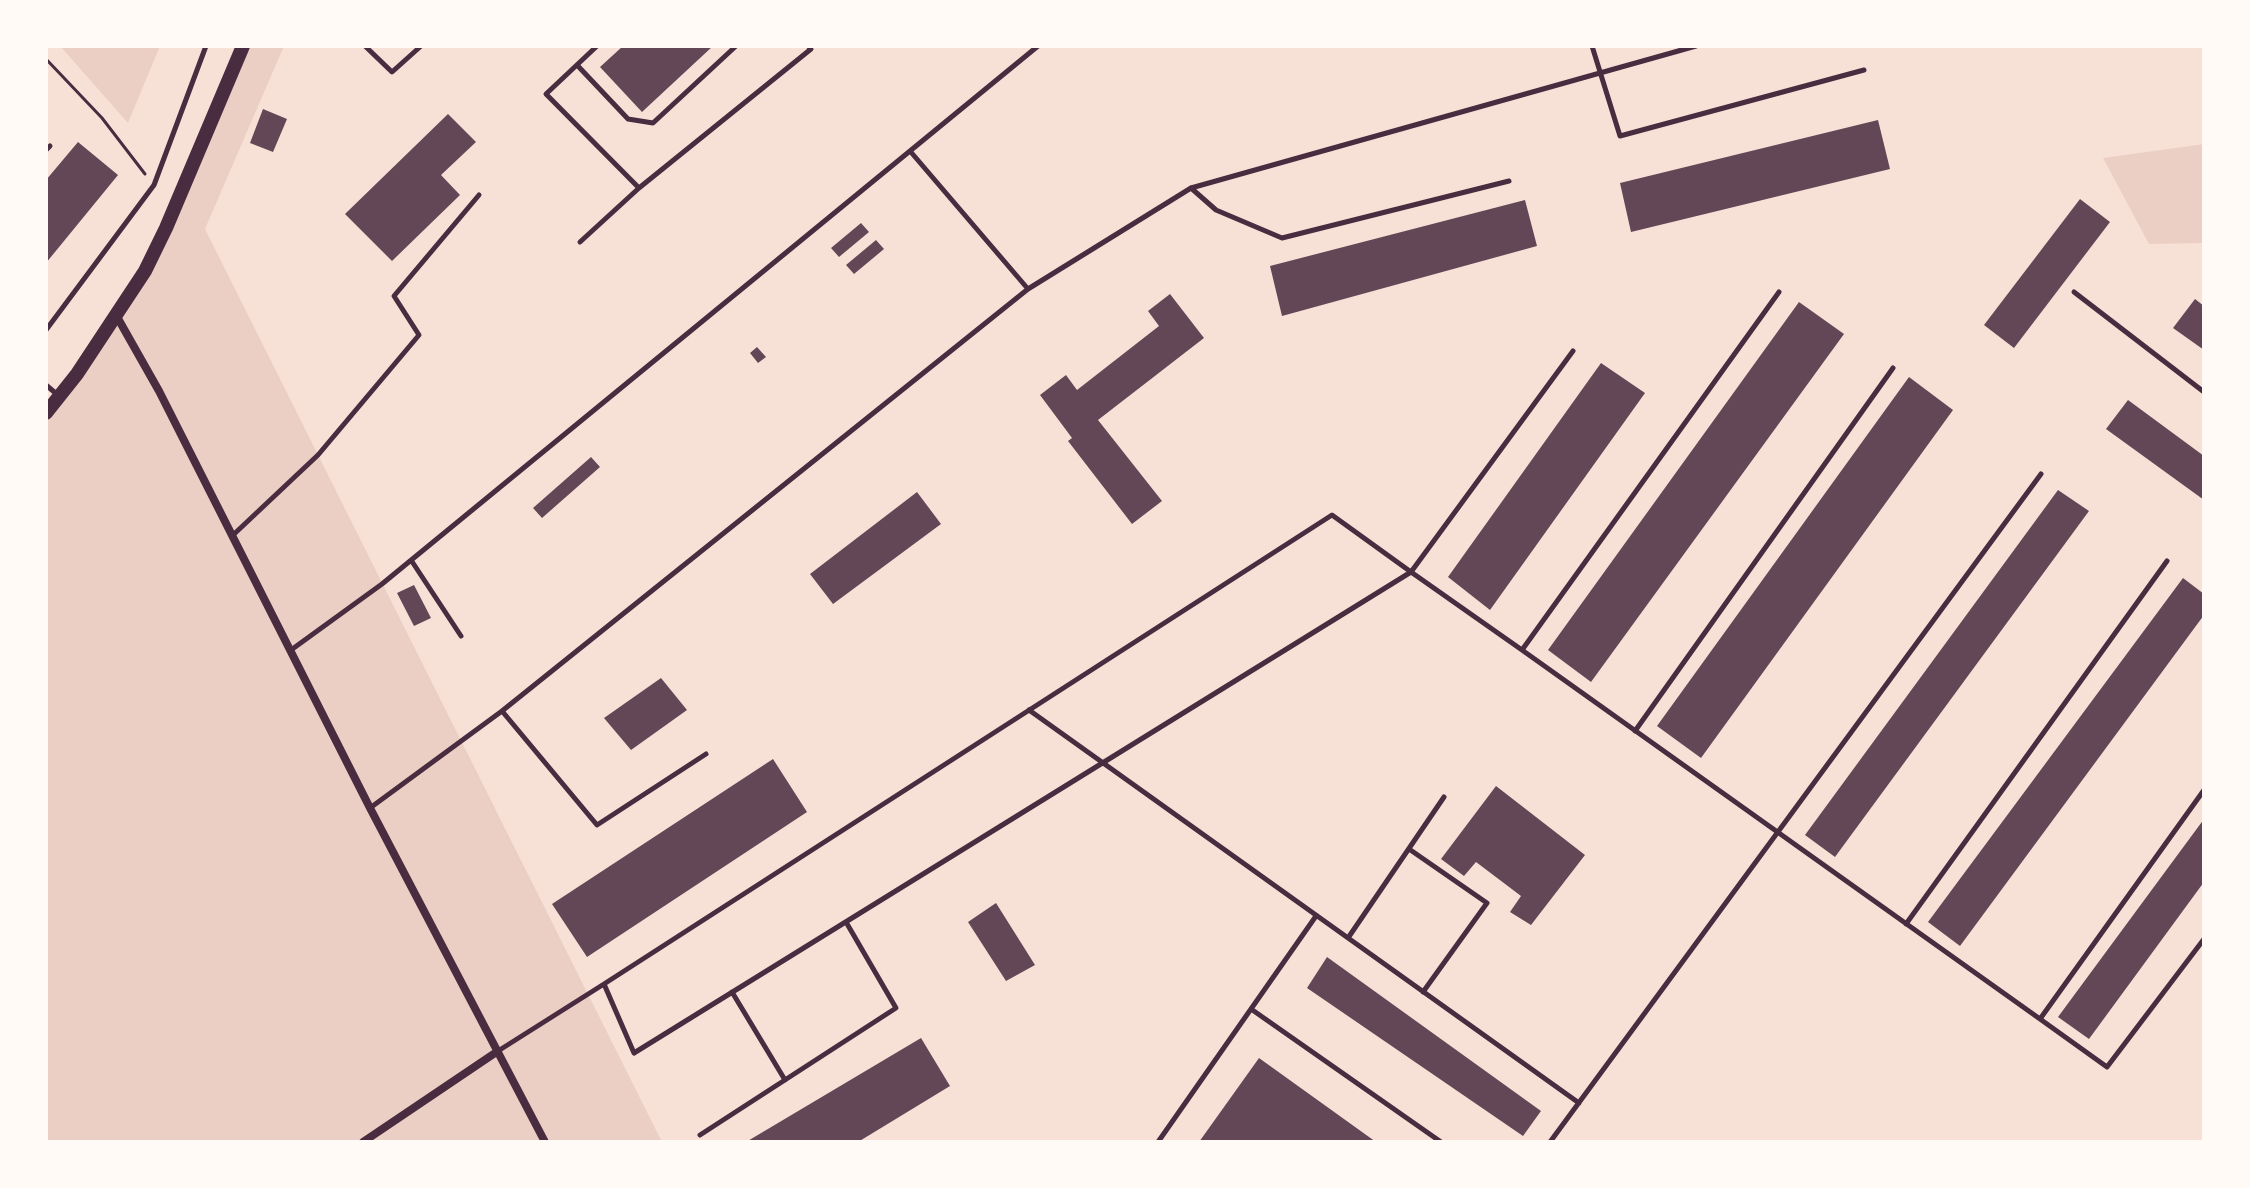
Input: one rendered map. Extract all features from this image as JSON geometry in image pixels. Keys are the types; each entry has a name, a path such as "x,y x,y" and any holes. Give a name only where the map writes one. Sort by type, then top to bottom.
{"main road":[{"path":"46,413 145,271 243,46"}],"street":[{"path":"116,315 159,391 370,808 545,1142"},
{"path":"363,1142 498,1051"}],"lane":[{"path":"46,330 154,185 206,46"},
{"path":"365,46 392,72 421,46"},
{"path":"597,46 546,94 639,188"},
{"path":"577,65 628,119 653,123 736,46"},
{"path":"580,242 639,188 811,49 808,46"},
{"path":"290,650 411,560 1038,46"},
{"path":"1592,46 1620,136 1864,70"},
{"path":"370,808 502,711 1028,289 1191,188 1696,46"},
{"path":"910,151 1028,289"},
{"path":"1191,188 1216,210 1282,238 1509,181"},
{"path":"231,537 318,455 419,335 394,296 479,195"},
{"path":"1522,650 1779,292"},
{"path":"2074,292 2204,392"},
{"path":"604,984 634,1053 1411,572 1573,351"},
{"path":"1635,731 1893,368"},
{"path":"46,385 60,396"},
{"path":"1550,1142 2041,474"},
{"path":"498,1051 1332,515 2107,1067 2204,939"},
{"path":"411,560 461,636"},
{"path":"1906,924 2167,561"},
{"path":"1029,710 1579,1103"},
{"path":"502,711 597,825 706,754"},
{"path":"2040,1019 2204,790"},
{"path":"1348,938 1444,797"},
{"path":"1409,849 1487,903 1423,992"},
{"path":"1158,1142 1316,916"},
{"path":"700,1135 896,1008 846,922"},
{"path":"732,992 785,1080"},
{"path":"1251,1009 1441,1142"}],"path":[{"path":"46,59 102,118 154,185"}],"shaded area":[{"path":"60,46 160,46 128,123"},
{"path":"243,46 284,46 205,229 662,1142 46,1142 46,413 145,271"},
{"path":"2204,144 2204,243 2149,244 2103,158"}],"building":[{"path":"623,46 713,46 642,112 600,67"},
{"path":"263,109 287,119 273,152 250,143"},
{"path":"448,114 476,142 441,175 460,195 392,261 345,214"},
{"path":"1878,120 1890,169 1631,232 1620,183"},
{"path":"78,142 118,175 46,263 46,180"},
{"path":"2080,199 2110,222 2014,348 1984,325"},
{"path":"1525,200 1537,246 1282,316 1270,266"},
{"path":"861,223 869,232 839,257 831,248"},
{"path":"876,240 884,249 854,274 846,265"},
{"path":"1170,294 1204,338 1098,420 1162,501 1132,524 1068,441 1072,438 1040,395 1066,375 1077,390 1159,326 1148,311"},
{"path":"2195,299 2204,306 2204,350 2173,328"},
{"path":"1799,302 1844,334 1591,682 1548,650"},
{"path":"757,347 766,357 758,363 750,353"},
{"path":"1601,363 1645,393 1490,610 1448,577"},
{"path":"1909,377 1953,410 1701,758 1657,726"},
{"path":"2128,400 2204,456 2204,500 2106,429"},
{"path":"591,457 600,467 542,518 533,508"},
{"path":"2058,490 2089,511 1835,857 1805,835"},
{"path":"917,492 941,524 833,604 810,574"},
{"path":"2183,578 2204,594 2204,615 1960,946 1928,922"},
{"path":"414,585 431,618 414,626 397,593"},
{"path":"661,678 687,710 631,750 604,718"},
{"path":"773,759 807,812 587,957 552,904"},
{"path":"1496,786 1585,855 1531,925 1510,912 1521,896 1476,862 1464,876 1441,859"},
{"path":"2204,819 2204,882 2089,1039 2058,1017"},
{"path":"996,903 1035,965 1006,981 968,922"},
{"path":"1327,957 1541,1111 1523,1136 1307,988"},
{"path":"921,1038 950,1086 858,1142 746,1142"},
{"path":"1259,1058 1376,1142 1199,1142"}]}
